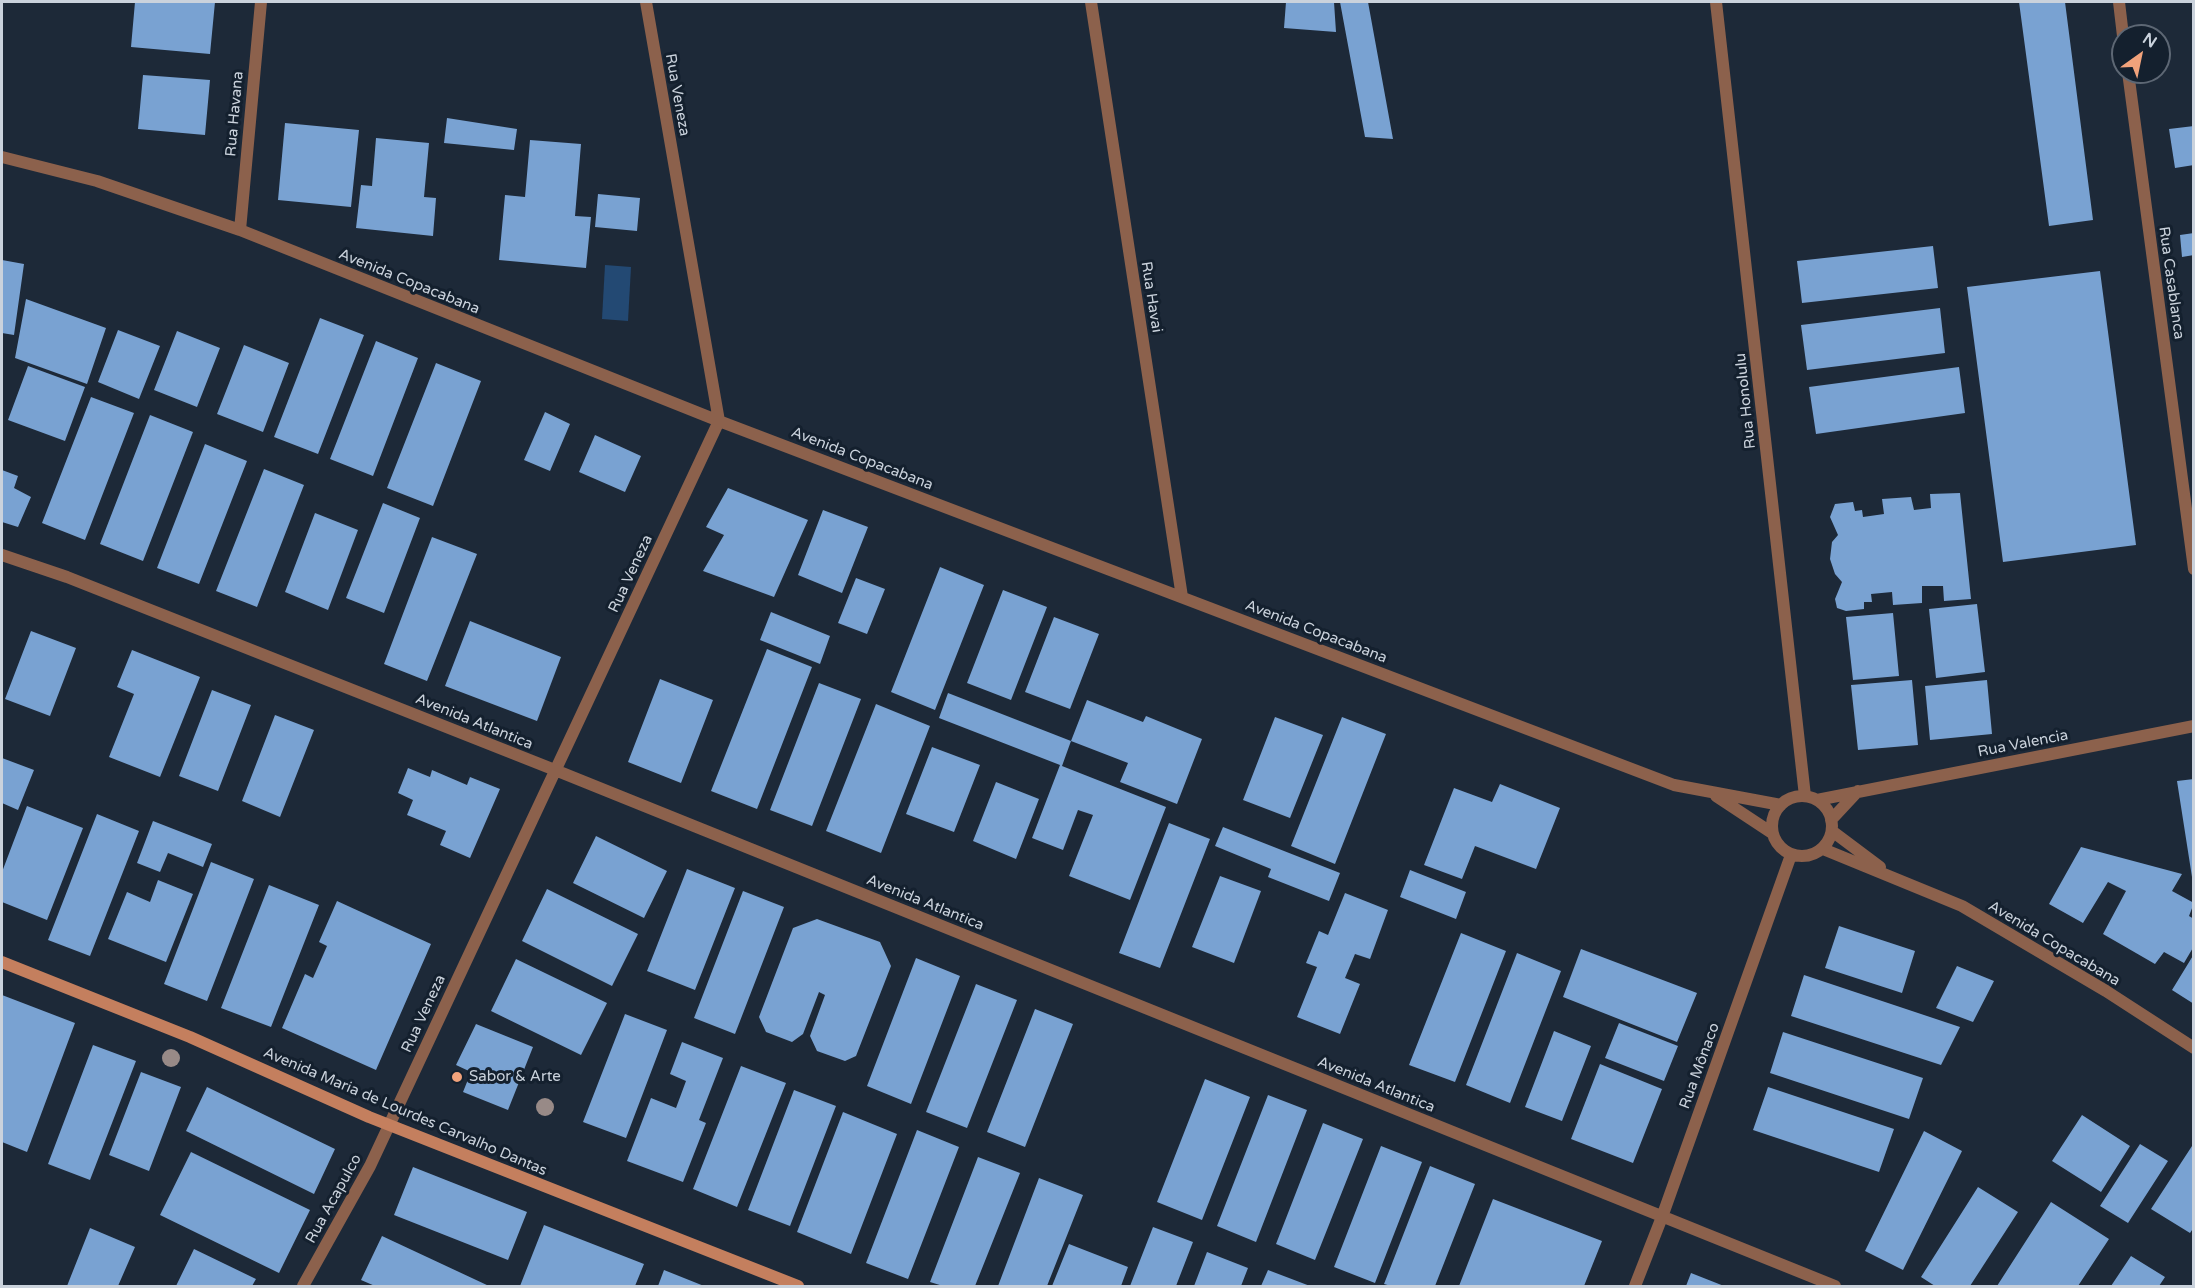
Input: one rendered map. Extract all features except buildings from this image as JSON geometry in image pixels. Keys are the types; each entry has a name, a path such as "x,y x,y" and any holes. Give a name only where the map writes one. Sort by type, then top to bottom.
{"street":[{"name":"Rua Havana","path":"240,230 261,2"},
{"name":"Rua Veneza","path":"389,1124 718,421 646,2"},
{"name":"Rua Havai","path":"1091,2 1182,597"},
{"name":"Rua Honolulu","path":"1716,2 1811,798"},
{"path":"2119,2 2122,24"},
{"name":"Rua Casablanca","path":"2130,84 2193,569"},
{"name":"Avenida Copacabana","path":"2,157 97,181 240,230 718,421 1674,785 1781,805"},
{"name":"Avenida Atlantica","path":"2,555 78,582 555,770 1835,1287"},
{"name":"Rua Valencia","path":"1811,798 1858,791 2193,726"},
{"path":"1832,826 1827,809 1811,798 1786,800 1774,814 1772,833 1778,846 1791,855 1807,856 1822,849 1829,841 1832,826 1858,791"},
{"name":"Avenida Copacabana","path":"1710,792 1772,833"},
{"name":"Avenida Copacabana","path":"1832,826 1893,877"},
{"name":"Avenida Copacabana","path":"1822,849 1962,906 2106,991 2193,1048"},
{"name":"Rua Mônaco","path":"1635,1287 1791,855"},
{"name":"Avenida Maria de Lourdes Carvalho Dantas","path":"2,962 190,1037 389,1124 798,1287"},
{"name":"Rua Acapulco","path":"303,1287 370,1166 389,1124"}],"water":[{"path":"605,265 631,267 628,321 602,319"}],"place":[{"name":"Sabor & Arte","path":"457,1077"}]}
